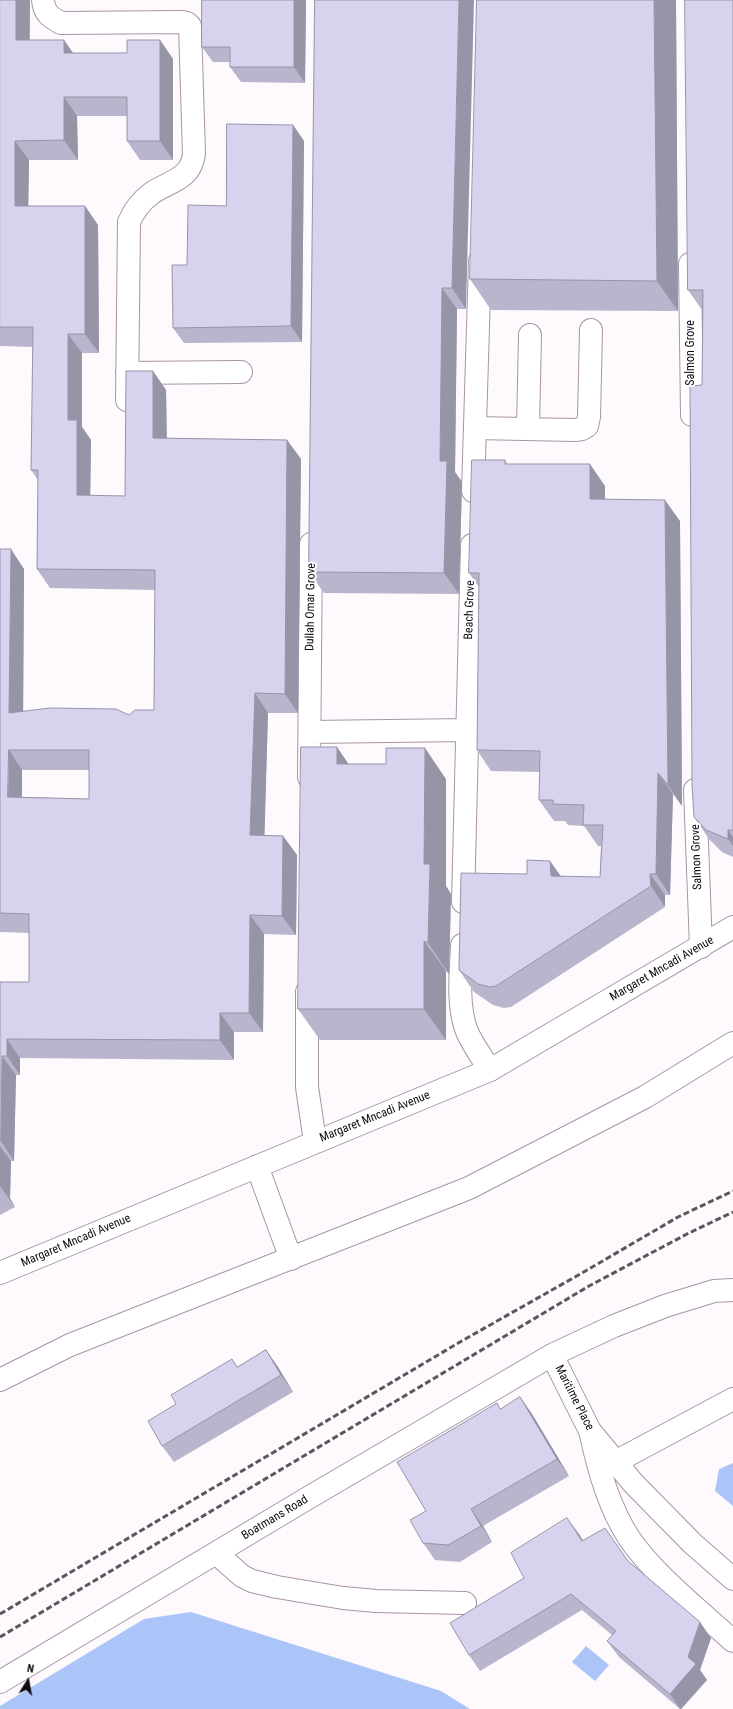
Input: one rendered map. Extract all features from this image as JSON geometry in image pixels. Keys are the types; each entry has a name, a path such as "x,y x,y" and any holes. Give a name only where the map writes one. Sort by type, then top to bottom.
{"street":[{"path":"43,0 44,9 47,14 61,23 182,22 187,23 190,26 194,146 193,164 176,181 153,192 143,201 134,211 129,222 127,418"},
{"name":"Beach Grove","path":"480,238 461,998 463,1018 470,1038 490,1070"},
{"name":"Salmon Grove","path":"690,248 692,431"},
{"path":"475,428 575,430 582,429 587,426 589,417 591,330"},
{"path":"528,429 530,334"},
{"path":"128,373 241,372"},
{"name":"Dullah Omar Grove","path":"309,795 312,526"},
{"path":"310,732 467,730"},
{"name":"Salmon Grove","path":"695,767 701,946"},
{"name":"Margaret Mncadi Avenue","path":"0,1273 490,1070 732,928"},
{"path":"308,968 307,1087 315,1142"},
{"path":"0,1380 70,1345 469,1188 645,1097 730,1047"},
{"path":"257,1166 291,1259"},
{"name":"Maritime Place","path":"733,1290 714,1291 665,1306 614,1326 552,1355 607,1466 616,1515 638,1550 659,1573 733,1641"},
{"name":"Boatmans Road","path":"0,1682 552,1355"},
{"path":"733,1399 607,1466 633,1483 692,1543 733,1579"},
{"path":"216,1553 242,1576 252,1581 277,1588 343,1598 376,1601 465,1603"}],"water":[{"path":"733,1463 733,1506 715,1491 719,1469"},
{"path":"191,1612 441,1691 470,1709 0,1709 0,1706 144,1619"},
{"path":"586,1646 609,1665 595,1681 572,1662"}],"building":[{"path":"0,0 16,0 16,40 64,40 64,53 127,53 127,40 160,40 160,141 127,141 127,97 64,97 64,140 15,141 15,206 85,206 85,334 68,334 68,420 77,420 77,495 125,496 126,371 153,371 153,438 287,440 285,694 255,693 250,835 283,836 282,916 250,915 249,1013 220,1013 220,1040 7,1039 7,1056 2,1056 1,1141 0,982 29,982 29,914 0,913 0,549 11,549 9,713 50,708 116,709 129,715 135,710 154,710 155,570 37,569 38,470 31,470 33,327 0,327","holes":["9,750 89,750 89,799 8,797"]},
{"path":"202,0 294,0 294,67 230,67 230,47 202,47"},
{"path":"315,0 459,0 452,288 442,288 440,461 447,461 444,573 309,572"},
{"path":"477,0 654,0 657,281 470,279"},
{"path":"685,0 733,0 733,830 728,830 728,839 706,830 694,817 692,785 690,386 702,385 703,290 688,290"},
{"path":"227,124 293,125 291,326 173,328 172,265 187,265 188,205 226,206"},
{"path":"472,460 505,460 505,464 590,464 590,499 665,500 668,785 658,773 656,874 650,874 651,886 496,986 490,987 478,984 459,970 461,873 527,874 527,860 550,861 551,876 600,877 603,825 583,825 584,805 553,804 553,800 539,800 540,751 477,750 479,573 469,573"},
{"path":"301,747 337,747 337,764 386,764 386,748 425,748 424,864 430,864 428,943 424,941 424,1009 298,1009"},
{"path":"266,1350 281,1375 162,1446 148,1421 176,1404 171,1395 232,1359 237,1367"},
{"path":"520,1397 557,1459 471,1509 481,1526 448,1545 423,1543 410,1520 426,1511 397,1462 497,1403 500,1409"},
{"path":"567,1518 582,1541 605,1528 628,1561 700,1622 688,1657 696,1664 670,1694 607,1641 616,1631 571,1594 469,1655 450,1623 524,1578 511,1553"}],"railway":[{"path":"0,1614 460,1342 678,1217 733,1191"},
{"path":"0,1637 589,1286 687,1234 733,1212"}]}
